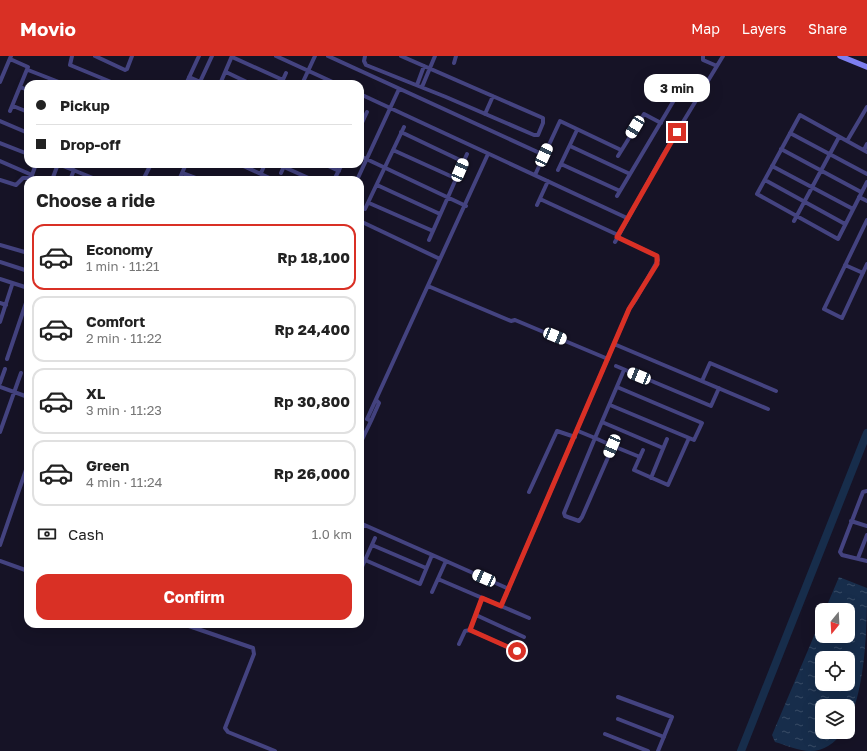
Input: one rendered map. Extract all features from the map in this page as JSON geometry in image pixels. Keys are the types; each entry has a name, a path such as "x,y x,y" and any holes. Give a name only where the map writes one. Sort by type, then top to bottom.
{"street":[{"path":"72,56 70,65 106,80"},
{"path":"95,56 125,70 127,69 132,56"},
{"path":"188,80 199,56"},
{"path":"201,80 212,56"},
{"path":"276,56 329,80"},
{"path":"304,80 315,56"},
{"path":"328,56 544,155"},
{"path":"365,56 364,60 366,65 422,87 534,135 538,135 540,132 544,120 543,118 409,58 401,56"},
{"path":"422,87 435,56"},
{"path":"454,63 456,56"},
{"path":"703,56 703,60 717,66"},
{"path":"615,242 627,218 723,56"},
{"path":"840,56 867,67"},
{"path":"222,80 232,57 278,80"},
{"path":"0,82 10,58 26,65 28,70 54,80"},
{"path":"417,85 424,66"},
{"path":"10,111 28,70"},
{"path":"226,72 243,80"},
{"path":"283,80 286,73"},
{"path":"189,77 194,80"},
{"path":"20,87 24,88"},
{"path":"617,196 682,87 697,99"},
{"path":"364,165 399,89"},
{"path":"364,96 627,218"},
{"path":"485,114 493,96"},
{"path":"13,106 24,110"},
{"path":"847,141 867,107"},
{"path":"364,116 367,112"},
{"path":"618,156 644,114 661,123"},
{"path":"867,144 865,151 800,115 757,194 838,238 867,183"},
{"path":"535,175 561,119 577,130 621,150"},
{"path":"0,121 24,131"},
{"path":"365,209 404,127"},
{"path":"558,170 577,130"},
{"path":"401,132 464,162"},
{"path":"790,133 867,174"},
{"path":"794,221 839,136"},
{"path":"0,142 24,152"},
{"path":"570,146 630,174"},
{"path":"781,149 861,192"},
{"path":"393,150 457,179"},
{"path":"429,240 468,154"},
{"path":"364,436 371,421 367,419 440,259 466,206 488,154"},
{"path":"364,158 466,206"},
{"path":"0,161 32,175 35,168"},
{"path":"561,164 620,191"},
{"path":"772,166 853,209"},
{"path":"69,168 84,176"},
{"path":"184,168 182,174 188,176"},
{"path":"248,168 265,176"},
{"path":"261,174 263,168"},
{"path":"281,173 283,168"},
{"path":"290,168 305,176"},
{"path":"333,168 339,171"},
{"path":"336,176 340,168"},
{"path":"72,176 74,170"},
{"path":"0,180 14,186 24,178"},
{"path":"765,180 845,224"},
{"path":"537,205 548,181"},
{"path":"377,185 440,214"},
{"path":"859,197 867,201"},
{"path":"501,606 578,431 631,304 636,299 658,260 657,256 540,199"},
{"path":"368,203 433,231"},
{"path":"867,220 824,309 842,318 867,264"},
{"path":"364,223 440,259"},
{"path":"0,245 24,252"},
{"path":"0,262 24,270"},
{"path":"845,265 863,273"},
{"path":"0,280 24,288"},
{"path":"0,280 24,288"},
{"path":"0,322 12,285"},
{"path":"428,286 511,321 515,320 608,359"},
{"path":"0,303 6,305"},
{"path":"7,359 24,309"},
{"path":"614,344 768,410"},
{"path":"702,381 710,363 776,391"},
{"path":"616,366 711,406 719,388"},
{"path":"0,383 5,369"},
{"path":"612,446 580,520 577,521 566,516 564,513 624,370"},
{"path":"0,432 21,373"},
{"path":"0,387 24,396"},
{"path":"610,404 694,440 702,423 617,387"},
{"path":"602,422 664,448"},
{"path":"529,492 557,431 575,437"},
{"path":"578,431 640,457"},
{"path":"643,450 634,470 668,485 689,438"},
{"path":"651,478 667,439"},
{"path":"0,544 24,475"},
{"path":"867,491 863,492 840,552 842,555 867,561"},
{"path":"851,521 867,526"},
{"path":"364,525 508,589"},
{"path":"858,558 867,534"},
{"path":"375,538 365,560 420,584 432,555"},
{"path":"372,545 426,568"},
{"path":"0,561 24,570"},
{"path":"432,592 446,561"},
{"path":"438,579 529,618"},
{"path":"470,630 482,598"},
{"path":"476,615 524,637"},
{"path":"194,628 254,648 254,654 225,728 228,732 275,751"},
{"path":"459,644 465,630 470,630 517,651"},
{"path":"618,697 672,717 658,751"},
{"path":"618,719 664,737"},
{"path":"605,734 648,751"}],"water":[{"path":"839,577 867,588 864,659 860,686 855,704 855,699 815,699 815,739 836,739 829,746 806,751 775,742 772,735 815,634 815,643 855,643 855,603 828,603"}],"waterway":[{"path":"741,751 867,433"}],"route":[{"path":"517,651 470,630 482,598 501,606 548,500 631,304 636,299 657,264 657,256 617,237 677,132"}]}
